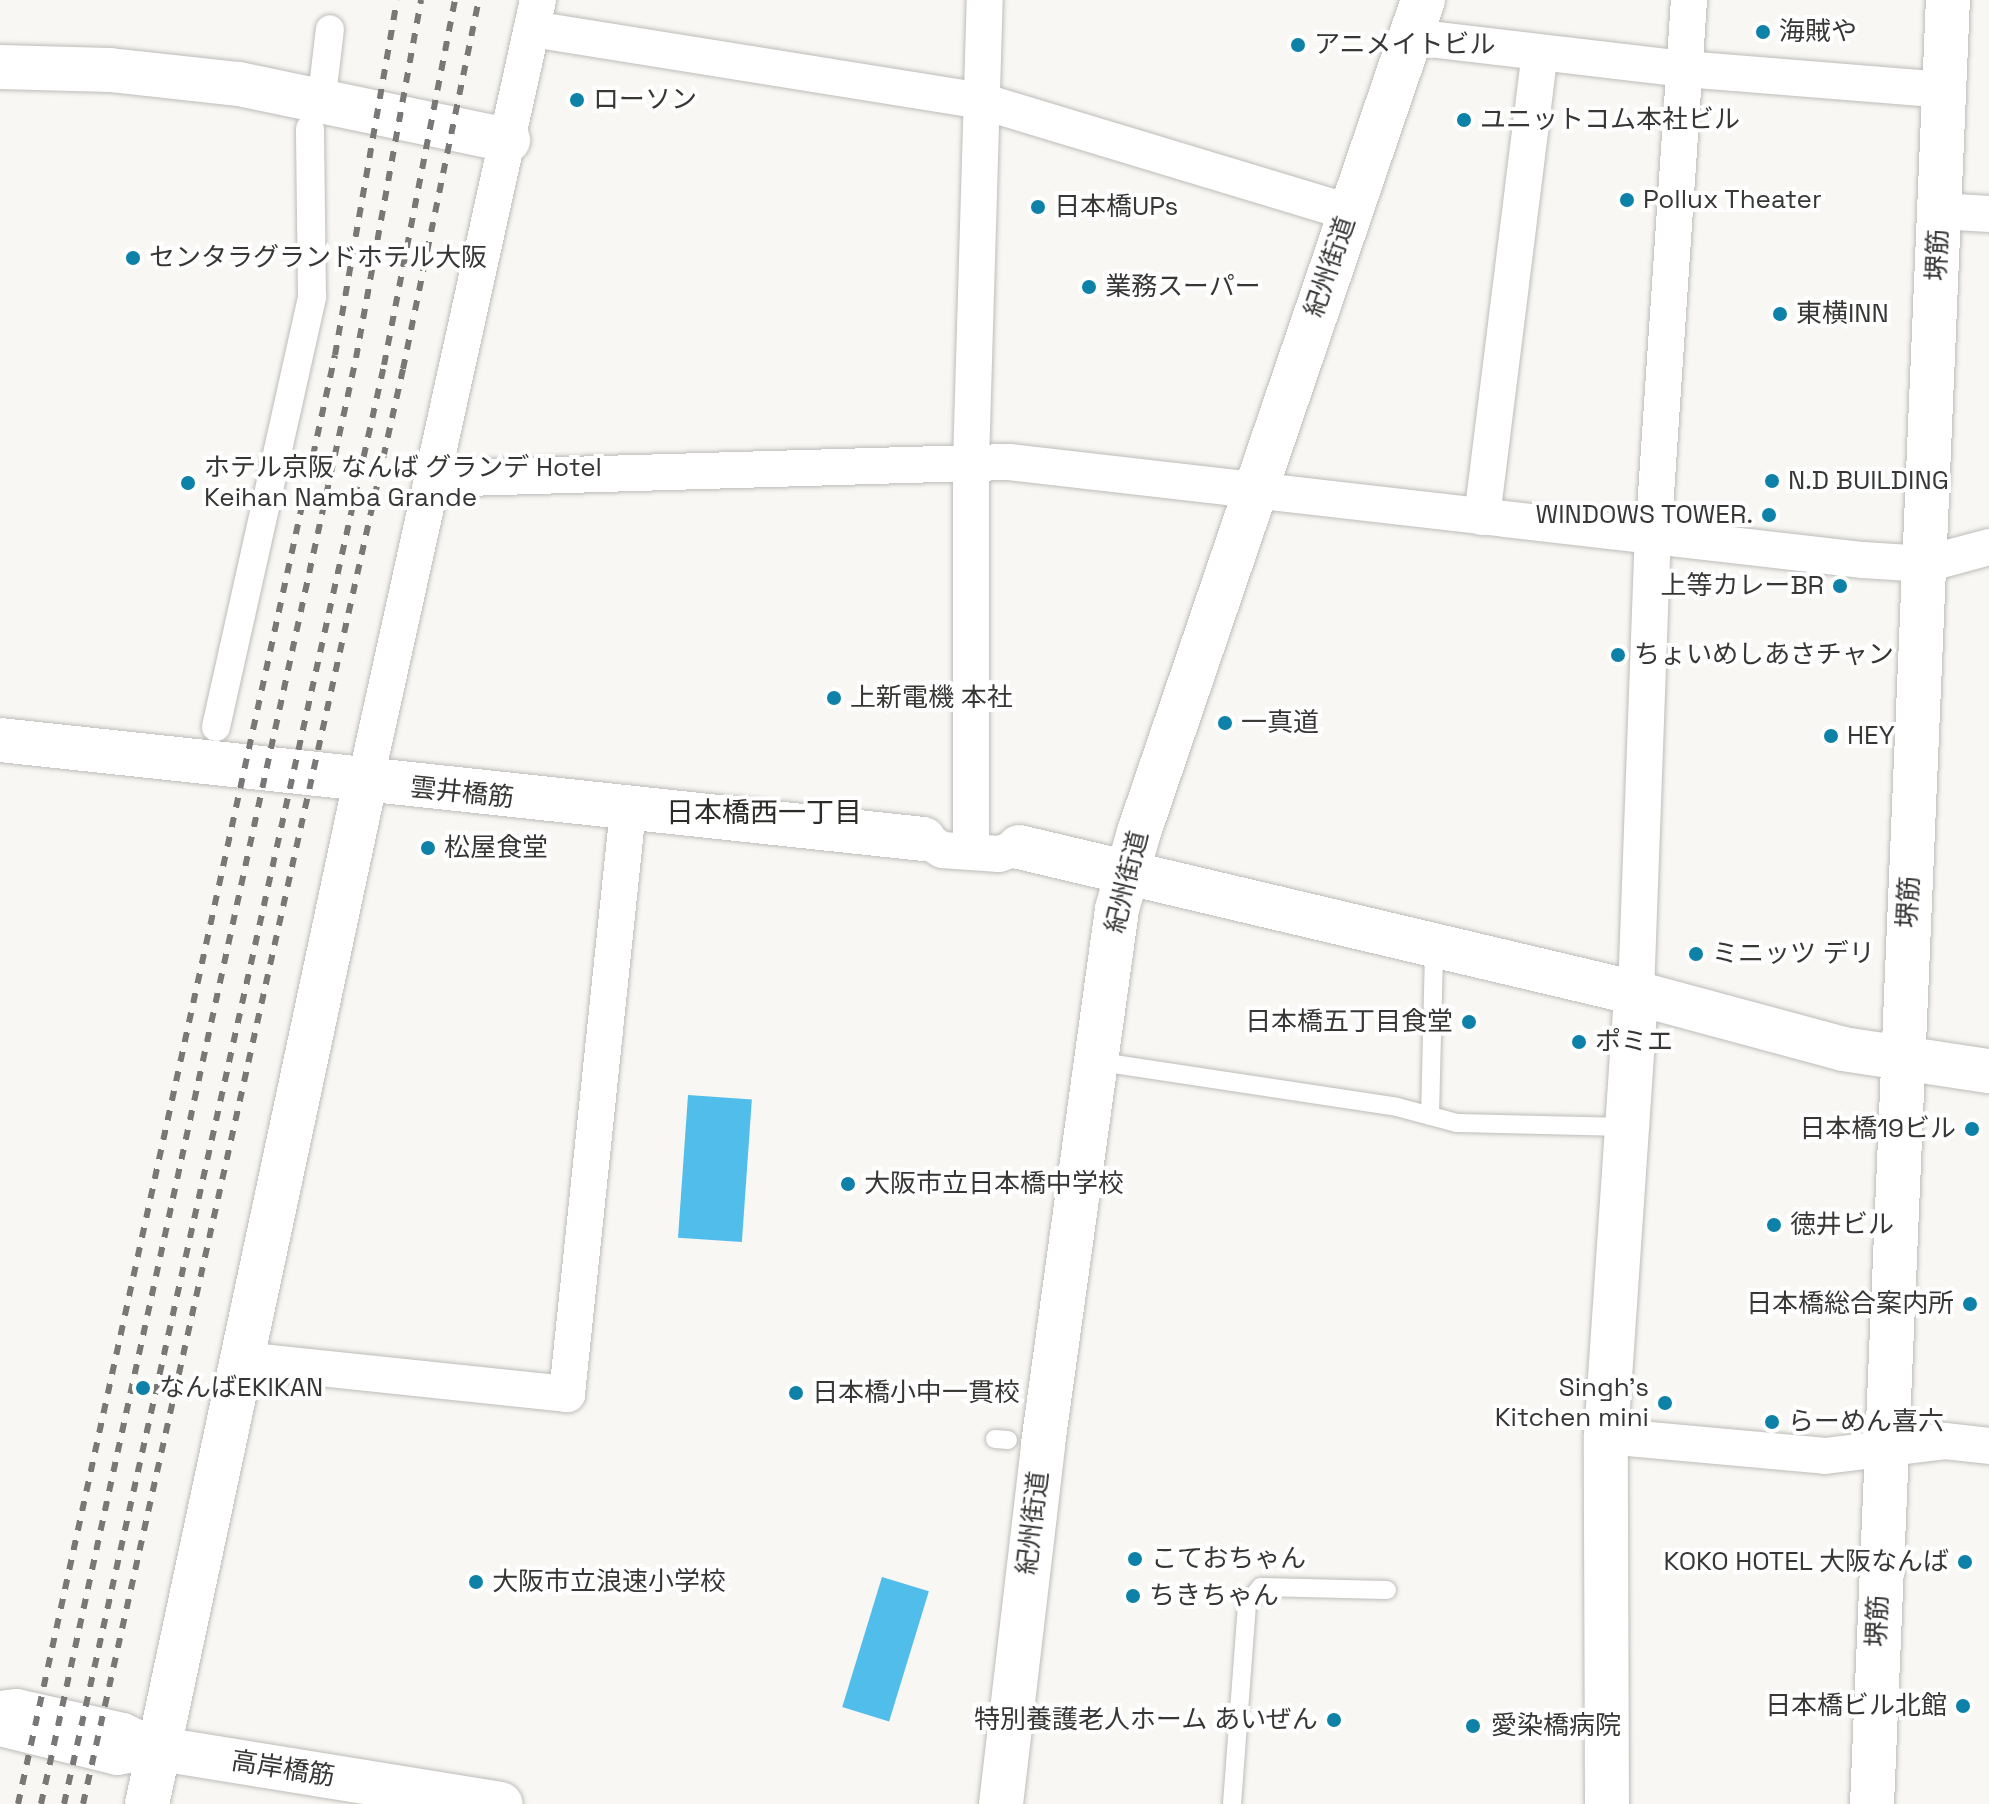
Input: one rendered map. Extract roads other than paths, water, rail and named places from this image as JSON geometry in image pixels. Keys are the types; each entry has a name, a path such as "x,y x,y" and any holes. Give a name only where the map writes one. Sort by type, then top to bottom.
{"street":[{"path":"971,834 971,462 985,0"},
{"path":"1607,1804 1606,1436 1636,993 1653,539 1689,0"},
{"name":"堺筋","path":"1872,1804 1884,1447 1926,564 1948,0"},
{"path":"147,1804 365,783 535,15 981,101 1349,212"},
{"path":"1418,19 1540,53 1684,69 1944,90"},
{"name":"紀州街道","path":"1001,1804 1094,1061 1127,870 1253,491 1418,19"},
{"path":"324,79 330,29"},
{"path":"1482,517 1540,53"},
{"path":"0,67 110,70 227,82 508,140"},
{"path":"216,727 312,297 310,129"},
{"path":"1939,211 1989,214"},
{"path":"432,479 1009,462 1653,539 1926,564 1989,547"},
{"name":"雲井橋筋","path":"0,740 365,783 924,839"},
{"path":"243,1360 567,1394 628,810"},
{"path":"924,839 944,832 1002,838 1019,847 1127,870 1434,948 1636,993 1843,1049 1903,1055 1989,1071"},
{"path":"924,839 942,850 999,854 1019,847"},
{"path":"1606,1436 1825,1456 1945,1441 1989,1446"},
{"path":"0,1709 17,1707 123,1731 161,1749"},
{"path":"0,1728 117,1757 161,1749"},
{"name":"高岸橋筋","path":"161,1749 501,1804"}],"lane":[{"path":"1430,1116 1434,948"},
{"path":"1094,1061 1457,1123 1626,1127"},
{"path":"1232,1804 1247,1604 1261,1587 1387,1590"}],"water":[{"path":"688,1095 752,1099 742,1242 678,1238"},
{"path":"882,1577 929,1591 889,1721 842,1707"}],"railway":[{"path":"18,1804 335,355 397,0"},
{"path":"41,1804 356,358 421,0"},
{"path":"64,1804 384,365 455,0"},
{"path":"83,1804 403,369 479,0"}],"place":[{"name":"海賊や","path":"1763,32"},
{"name":"アニメイトビル","path":"1298,45"},
{"name":"ローソン","path":"577,100"},
{"name":"ユニットコム本社ビル","path":"1464,120"},
{"name":"Pollux Theater","path":"1627,200"},
{"name":"日本橋UPs","path":"1038,207"},
{"name":"センタラグランドホテル大阪","path":"133,258"},
{"name":"業務スーパー","path":"1089,287"},
{"name":"東横INN","path":"1780,314"},
{"name":"N.D BUILDING","path":"1772,481"},
{"name":"ホテル京阪 なんば グランデ Hotel Keihan Namba Grande","path":"188,483"},
{"name":"WINDOWS TOWER.","path":"1769,515"},
{"name":"上等カレーBR","path":"1840,586"},
{"name":"ちょいめしあさチャン","path":"1618,655"},
{"name":"上新電機 本社","path":"834,698"},
{"name":"一真道","path":"1225,723"},
{"name":"HEY","path":"1831,736"},
{"name":"松屋食堂","path":"428,848"},
{"name":"ミニッツ デリ","path":"1696,954"},
{"name":"日本橋五丁目食堂","path":"1469,1022"},
{"name":"ポミエ","path":"1579,1042"},
{"name":"日本橋19ビル","path":"1972,1129"},
{"name":"大阪市立日本橋中学校","path":"848,1184"},
{"name":"徳井ビル","path":"1774,1225"},
{"name":"日本橋総合案内所","path":"1970,1304"},
{"name":"なんばEKIKAN","path":"143,1388"},
{"name":"日本橋小中一貫校","path":"796,1393"},
{"name":"Singh's Kitchen mini","path":"1665,1403"},
{"name":"らーめん喜六","path":"1772,1422"},
{"name":"こておちゃん","path":"1135,1559"},
{"name":"KOKO HOTEL 大阪なんば","path":"1965,1562"},
{"name":"大阪市立浪速小学校","path":"476,1582"},
{"name":"ちきちゃん","path":"1133,1596"},
{"name":"日本橋ビル北館","path":"1963,1706"},
{"name":"特別養護老人ホーム あいぜん","path":"1334,1720"},
{"name":"愛染橋病院","path":"1473,1726"}],"district":[{"name":"日本橋西一丁目","path":"764,812"}]}
